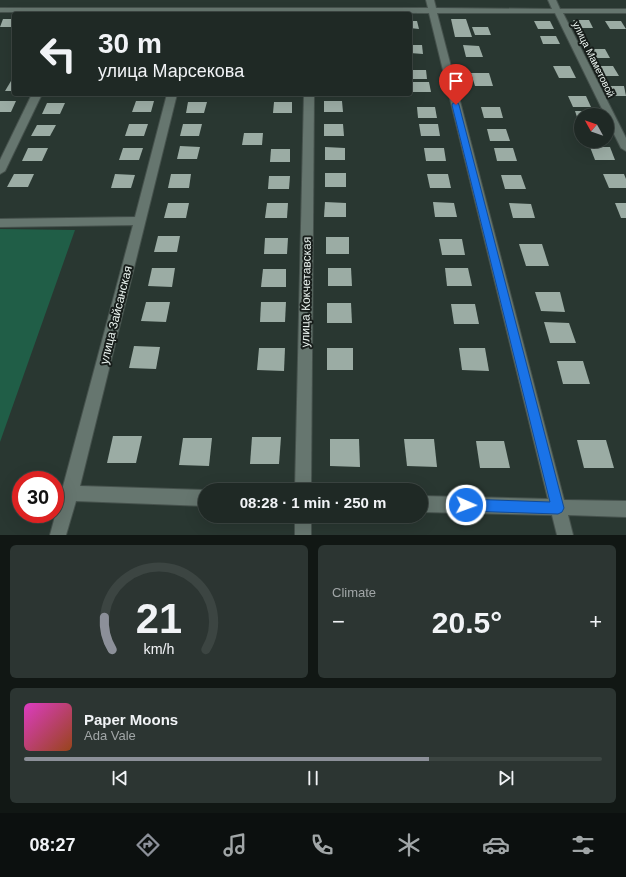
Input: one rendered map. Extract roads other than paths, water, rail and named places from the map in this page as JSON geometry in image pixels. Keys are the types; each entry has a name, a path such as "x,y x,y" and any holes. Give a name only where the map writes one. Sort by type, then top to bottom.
{"street":[{"path":"77,12 82,0"},
{"path":"193,12 196,0"},
{"path":"310,0 310,12"},
{"name":"улица Маметовой","path":"552,0 626,148"},
{"path":"0,10 77,12 310,12 431,6 558,12 626,11"},
{"path":"431,6 564,535"},
{"path":"0,170 36,96"},
{"name":"улица Зайсанская","path":"58,535 171,96"},
{"name":"улица Кокчетавская","path":"303,483 309,96"},
{"path":"0,224 140,221"},
{"path":"53,535 70,493 198,498"},
{"path":"428,504 626,509"},
{"path":"303,523 303,535"}]}
